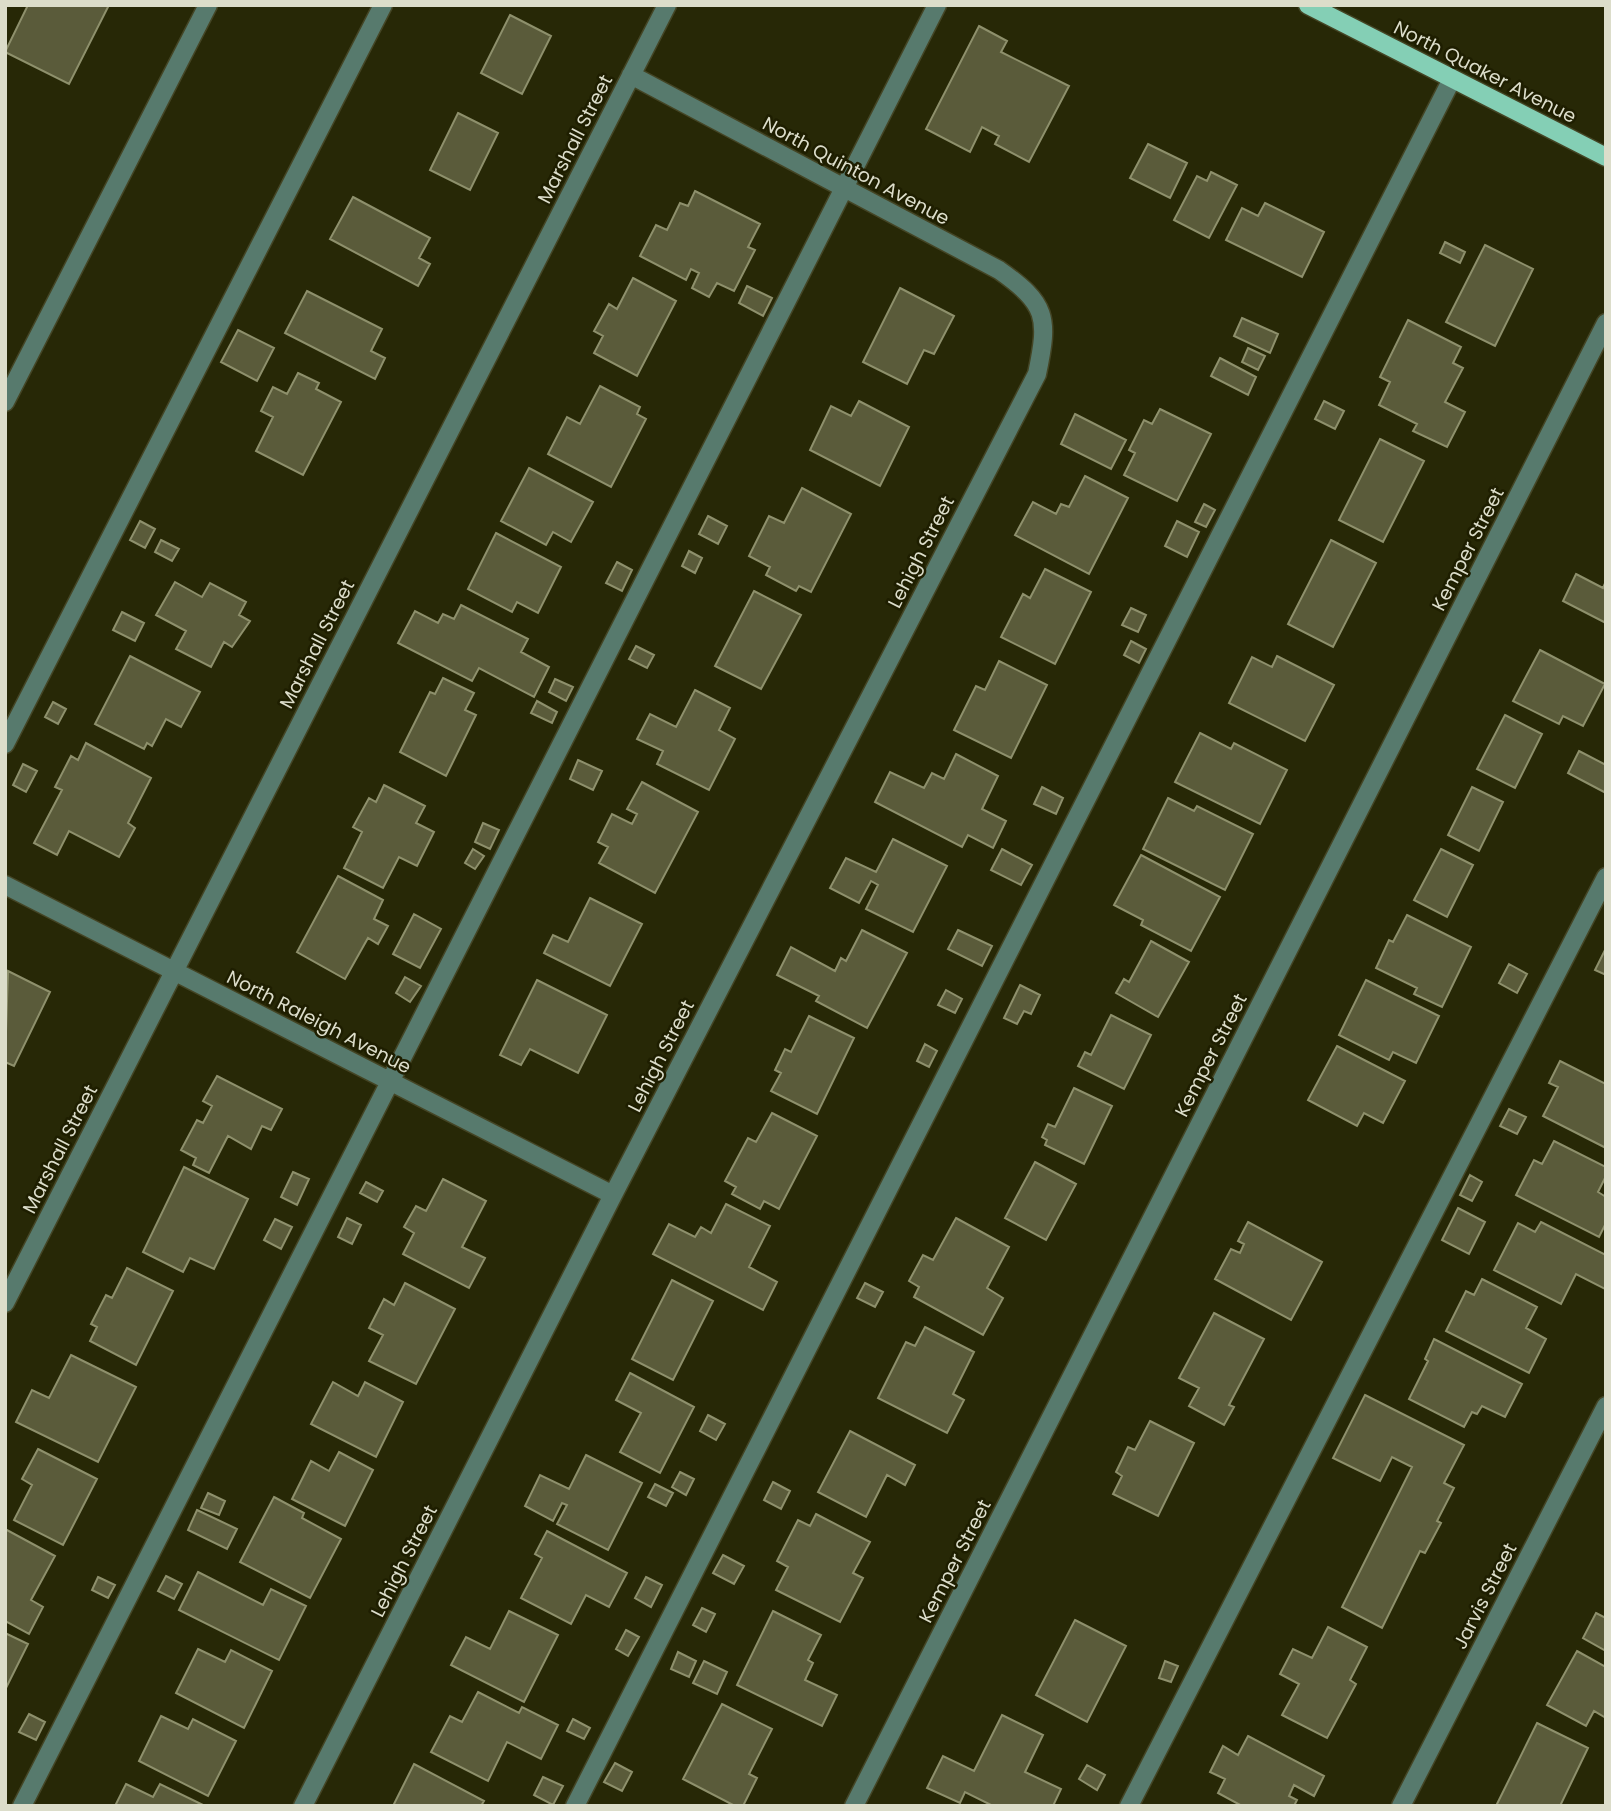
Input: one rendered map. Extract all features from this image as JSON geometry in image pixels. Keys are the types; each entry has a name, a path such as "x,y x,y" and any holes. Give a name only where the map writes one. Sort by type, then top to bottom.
{"main road":[{"name":"North Quaker Avenue","path":"1308,5 1606,157"}],"street":[{"path":"5,402 208,5"},
{"path":"5,744 383,5"},
{"name":"Marshall Street","path":"5,1303 667,5"},
{"path":"22,1806 392,1083 842,187 937,5"},
{"name":"North Quinton Avenue","path":"631,75 999,270 1026,289 1040,307 1043,323"},
{"path":"575,1806 1452,79"},
{"name":"Lehigh Street","path":"303,1806 613,1195 1037,374 1043,345 1043,323"},
{"name":"Kemper Street","path":"854,1806 1606,323"},
{"path":"1129,1806 1606,877"},
{"name":"North Raleigh Avenue","path":"5,885 613,1195"},
{"name":"Jarvis Street","path":"1401,1806 1606,1406"}],"building":[{"path":"28,5 109,5 69,84 5,52"},
{"path":"510,15 551,36 522,94 481,73"},
{"path":"979,26 1007,41 1001,52 1069,86 1029,162 995,144 999,136 982,127 970,152 926,129"},
{"path":"458,113 498,133 470,190 430,170"},
{"path":"1148,144 1187,163 1170,198 1130,178"},
{"path":"1211,172 1237,185 1209,238 1174,220 1197,176 1207,181"},
{"path":"695,191 760,224 748,247 755,250 734,291 717,283 709,297 692,288 699,273 691,269 686,280 640,256 656,225 667,230 680,203 688,206"},
{"path":"353,197 430,238 419,258 430,264 418,286 330,239"},
{"path":"1265,203 1324,232 1302,277 1226,240 1242,208 1258,216"},
{"path":"1445,242 1465,252 1460,263 1440,253"},
{"path":"1485,245 1533,269 1495,346 1446,322"},
{"path":"633,278 676,301 637,376 594,353 603,336 594,331 609,304 617,309"},
{"path":"747,286 772,298 763,316 739,303"},
{"path":"900,288 954,316 934,354 924,350 907,384 863,362"},
{"path":"307,291 382,329 371,351 385,358 375,379 285,333"},
{"path":"1242,318 1278,334 1270,353 1234,336"},
{"path":"1408,320 1461,347 1453,363 1463,368 1445,402 1465,412 1447,447 1413,431 1417,424 1379,405 1390,382 1380,377"},
{"path":"238,330 274,348 257,381 221,362"},
{"path":"1248,348 1265,356 1258,370 1242,362"},
{"path":"1220,358 1256,377 1248,395 1211,376"},
{"path":"298,373 319,383 316,389 341,402 303,475 256,451 273,417 261,411 273,387 287,394"},
{"path":"600,386 640,407 637,414 646,419 611,487 548,454 567,417 580,424"},
{"path":"859,401 909,427 880,486 810,450 831,406 851,416"},
{"path":"1324,401 1344,411 1335,429 1315,419"},
{"path":"1160,409 1211,434 1177,501 1124,475 1135,453 1129,450 1144,420 1152,424"},
{"path":"1075,414 1126,440 1111,469 1061,444"},
{"path":"1380,439 1424,461 1383,542 1339,520"},
{"path":"529,468 593,502 571,542 553,532 546,545 501,521"},
{"path":"1085,476 1128,498 1089,574 1015,535 1033,502 1056,514 1061,504 1069,507"},
{"path":"802,488 851,514 811,592 799,586 796,591 766,575 770,567 749,556 769,516 784,523"},
{"path":"1204,504 1215,510 1206,527 1195,522"},
{"path":"708,516 727,526 718,544 699,534"},
{"path":"140,521 155,529 145,548 130,540"},
{"path":"1177,521 1199,532 1187,557 1165,546"},
{"path":"496,533 561,567 538,613 517,602 512,612 468,589"},
{"path":"161,540 179,549 172,561 155,552"},
{"path":"1331,540 1376,563 1333,647 1288,624"},
{"path":"689,551 702,558 695,573 682,566"},
{"path":"617,562 632,570 622,591 606,583"},
{"path":"1045,569 1091,592 1055,664 1001,637 1023,594 1030,598"},
{"path":"1576,574 1603,588 1606,581 1606,623 1563,601"},
{"path":"175,582 202,597 210,583 246,602 239,615 250,621 232,647 224,642 211,667 176,649 186,631 156,615"},
{"path":"754,591 801,615 761,689 715,666"},
{"path":"461,605 528,639 521,652 549,667 534,697 479,668 472,681 398,643 415,611 438,623 443,614 454,619"},
{"path":"1131,608 1146,615 1138,632 1122,625"},
{"path":"122,612 144,623 135,641 113,630"},
{"path":"1131,641 1146,649 1139,663 1124,655"},
{"path":"636,646 654,655 647,668 629,659"},
{"path":"1540,650 1605,684 1583,726 1563,716 1559,724 1513,701"},
{"path":"130,656 200,692 181,727 166,719 152,746 147,743 144,749 95,724"},
{"path":"1277,656 1334,685 1305,741 1229,703 1252,657 1272,667"},
{"path":"999,661 1047,685 1011,758 954,730 976,686 985,690"},
{"path":"443,678 474,693 465,710 476,715 446,776 400,752 430,692 435,694"},
{"path":"555,679 573,687 566,701 549,692"},
{"path":"695,690 730,708 719,730 735,739 709,790 657,764 663,751 637,739 650,714 676,727"},
{"path":"537,701 557,712 552,723 531,713"},
{"path":"53,702 66,709 58,724 45,717"},
{"path":"1505,715 1542,734 1515,788 1477,769"},
{"path":"1200,733 1231,749 1234,743 1287,770 1260,824 1175,782"},
{"path":"86,743 151,778 128,823 135,828 119,857 69,831 57,855 34,843 62,790 55,787 71,756 78,760"},
{"path":"1579,751 1606,765 1606,793 1568,773"},
{"path":"956,754 998,776 982,809 1006,821 993,848 968,835 962,847 875,802 890,772 924,788 932,773 944,779"},
{"path":"578,760 602,771 593,790 570,779"},
{"path":"23,764 37,771 26,792 13,785"},
{"path":"642,782 698,812 655,893 599,863 608,847 598,842 612,814 632,824 637,814 627,809"},
{"path":"384,785 425,806 416,823 434,832 417,866 399,857 383,888 344,868 362,832 353,827 369,798 376,802"},
{"path":"1042,787 1063,798 1056,814 1034,804"},
{"path":"1472,787 1503,802 1479,851 1448,835"},
{"path":"1168,798 1194,811 1197,806 1253,834 1225,890 1143,849"},
{"path":"483,823 499,830 490,849 475,842"},
{"path":"893,839 947,866 913,932 866,909 878,885 871,881 859,903 830,888 846,858 876,872"},
{"path":"473,849 484,856 475,869 465,863"},
{"path":"1002,849 1032,865 1021,885 991,870"},
{"path":"1441,849 1473,865 1447,917 1414,900"},
{"path":"1141,855 1220,897 1191,951 1141,925 1143,920 1114,905"},
{"path":"338,876 383,900 374,919 388,926 378,944 368,938 345,979 297,952"},
{"path":"590,898 642,924 610,986 544,953 553,935 568,942"},
{"path":"414,914 441,929 420,968 393,954"},
{"path":"1407,915 1471,947 1442,1007 1414,994 1417,988 1376,968 1389,940 1393,942"},
{"path":"862,930 907,953 867,1028 816,1001 819,996 777,975 791,947 835,971 841,958 846,961"},
{"path":"958,930 992,946 982,966 948,949"},
{"path":"1151,941 1189,962 1158,1017 1116,993 1124,979 1129,982"},
{"path":"1606,948 1606,975 1595,970"},
{"path":"1509,964 1527,974 1517,993 1499,983"},
{"path":"8,971 50,992 14,1066 5,1062"},
{"path":"405,977 421,986 410,1002 396,993"},
{"path":"537,980 607,1015 578,1073 530,1049 521,1065 500,1055"},
{"path":"1366,980 1439,1016 1416,1063 1393,1052 1389,1060 1339,1035"},
{"path":"1020,985 1040,995 1031,1014 1024,1011 1017,1024 1004,1018"},
{"path":"946,990 962,999 955,1013 938,1005"},
{"path":"1111,1015 1151,1035 1124,1089 1078,1066 1085,1052 1091,1055"},
{"path":"809,1016 854,1038 817,1114 771,1091 781,1073 775,1070 785,1049 791,1052"},
{"path":"925,1044 937,1051 929,1067 917,1061"},
{"path":"1337,1046 1405,1081 1383,1123 1364,1113 1357,1126 1308,1100"},
{"path":"1560,1061 1606,1084 1606,1148 1543,1116 1558,1087 1549,1083"},
{"path":"217,1076 282,1109 271,1130 262,1126 251,1149 228,1136 209,1173 193,1165 196,1158 181,1150 197,1120 203,1123 212,1106 203,1101"},
{"path":"1074,1088 1112,1106 1084,1164 1045,1145 1047,1140 1042,1137 1048,1124 1055,1127"},
{"path":"1509,1109 1526,1117 1517,1134 1500,1126"},
{"path":"772,1113 817,1136 779,1209 764,1201 760,1209 732,1194 736,1187 725,1181 748,1138 756,1142"},
{"path":"1554,1141 1606,1167 1606,1176 1598,1192 1606,1197 1606,1223 1599,1237 1516,1195 1534,1160 1542,1164"},
{"path":"1035,1162 1076,1184 1046,1240 1005,1218"},
{"path":"184,1167 248,1199 214,1269 190,1258 183,1272 143,1252"},
{"path":"293,1172 309,1179 297,1205 281,1197"},
{"path":"1470,1175 1482,1182 1472,1201 1460,1195"},
{"path":"443,1179 486,1201 462,1247 485,1258 469,1288 403,1254 414,1233 404,1227 416,1206 426,1211"},
{"path":"366,1182 383,1191 377,1202 360,1193"},
{"path":"726,1204 770,1226 749,1267 777,1282 763,1310 653,1254 669,1224 695,1237 701,1227 711,1233"},
{"path":"1458,1208 1485,1222 1469,1254 1442,1240"},
{"path":"347,1218 361,1225 352,1244 338,1237"},
{"path":"956,1218 1009,1247 987,1288 1003,1298 983,1335 914,1297 919,1287 909,1281 923,1255 933,1260"},
{"path":"275,1219 292,1227 281,1249 264,1240"},
{"path":"1248,1222 1322,1262 1291,1320 1215,1279 1231,1249 1240,1253 1244,1244 1238,1241"},
{"path":"1541,1222 1606,1255 1605,1289 1576,1274 1561,1304 1494,1270 1518,1223 1535,1232"},
{"path":"127,1268 173,1291 136,1365 90,1341 97,1327 91,1324 106,1295 112,1298"},
{"path":"1482,1279 1537,1307 1526,1328 1546,1339 1529,1373 1446,1331 1466,1291 1474,1295"},
{"path":"672,1280 713,1301 673,1380 632,1359"},
{"path":"405,1283 455,1309 416,1384 369,1361 383,1335 369,1328 384,1299 394,1305"},
{"path":"865,1283 883,1292 875,1307 857,1298"},
{"path":"1214,1313 1264,1339 1229,1405 1234,1407 1224,1425 1189,1406 1199,1388 1179,1378"},
{"path":"925,1327 974,1352 953,1394 964,1400 947,1433 878,1398 906,1342 915,1346"},
{"path":"1434,1339 1522,1384 1505,1417 1482,1406 1477,1414 1472,1412 1464,1427 1409,1399 1428,1361 1425,1359"},
{"path":"71,1355 136,1387 98,1462 16,1422 32,1390 49,1398"},
{"path":"630,1373 694,1407 660,1473 620,1452 641,1413 616,1400"},
{"path":"333,1382 358,1396 365,1382 403,1402 376,1457 311,1424"},
{"path":"1365,1395 1464,1445 1444,1483 1454,1488 1437,1521 1441,1523 1425,1553 1420,1551 1382,1628 1342,1607 1412,1467 1392,1457 1380,1481 1333,1458"},
{"path":"708,1415 725,1424 716,1440 700,1431"},
{"path":"1150,1421 1194,1443 1158,1516 1113,1494 1122,1476 1116,1472 1128,1447 1135,1450"},
{"path":"850,1431 915,1465 905,1485 887,1475 866,1517 818,1492"},
{"path":"38,1449 97,1479 63,1545 14,1520 32,1485 22,1479"},
{"path":"339,1452 373,1470 345,1526 292,1499 311,1461 329,1471"},
{"path":"586,1455 642,1483 608,1550 557,1524 567,1505 562,1503 553,1521 525,1506 540,1475 569,1489"},
{"path":"680,1472 694,1479 686,1495 672,1487"},
{"path":"773,1482 790,1491 781,1509 764,1500"},
{"path":"655,1484 673,1493 666,1506 648,1497"},
{"path":"208,1493 225,1501 219,1515 201,1508"},
{"path":"274,1497 304,1513 302,1518 341,1539 310,1598 240,1562"},
{"path":"197,1510 237,1529 227,1549 188,1530"},
{"path":"816,1514 870,1542 853,1573 863,1578 840,1622 776,1590 788,1567 777,1561 798,1520 810,1526"},
{"path":"5,1529 55,1556 31,1600 43,1607 29,1634 5,1621"},
{"path":"547,1531 627,1573 609,1607 586,1595 571,1624 521,1598 542,1558 535,1554"},
{"path":"723,1555 744,1566 734,1584 713,1573"},
{"path":"198,1572 263,1605 271,1589 306,1606 279,1660 179,1610"},
{"path":"166,1576 182,1584 174,1599 158,1591"},
{"path":"98,1577 115,1585 108,1598 92,1590"},
{"path":"646,1577 662,1585 651,1607 635,1598"},
{"path":"702,1608 715,1614 706,1632 693,1625"},
{"path":"509,1611 558,1635 524,1702 451,1665 466,1637 490,1649"},
{"path":"773,1611 821,1635 808,1660 813,1663 805,1680 837,1695 822,1726 737,1685"},
{"path":"1596,1613 1606,1618 1606,1651 1583,1638"},
{"path":"1075,1620 1126,1646 1087,1722 1036,1695"},
{"path":"1328,1627 1367,1647 1350,1680 1356,1684 1327,1738 1282,1715 1299,1684 1280,1674 1293,1649 1312,1658"},
{"path":"626,1630 639,1637 628,1656 616,1649"},
{"path":"5,1633 28,1644 5,1690"},
{"path":"198,1649 225,1662 231,1650 272,1671 244,1728 176,1693"},
{"path":"1577,1651 1606,1667 1606,1718 1594,1711 1586,1726 1547,1705"},
{"path":"678,1652 696,1661 689,1677 671,1669"},
{"path":"704,1661 727,1672 717,1694 693,1683"},
{"path":"1165,1661 1178,1666 1171,1682 1159,1678"},
{"path":"478,1692 519,1713 522,1707 558,1725 541,1759 507,1742 488,1781 431,1752 450,1716 462,1722"},
{"path":"722,1704 772,1729 749,1774 757,1778 743,1806 735,1806 683,1779"},
{"path":"29,1714 45,1722 36,1740 19,1732"},
{"path":"1002,1715 1043,1735 1025,1772 1061,1789 1053,1806 993,1806 965,1792 960,1803 927,1788 943,1756 974,1771"},
{"path":"161,1716 188,1729 193,1719 236,1741 208,1796 139,1761"},
{"path":"573,1719 590,1728 584,1739 567,1731"},
{"path":"1537,1723 1588,1748 1560,1806 1500,1806 1497,1804"},
{"path":"1248,1736 1324,1776 1314,1796 1294,1785 1289,1796 1297,1800 1294,1806 1242,1806 1218,1793 1225,1779 1210,1772 1223,1746 1238,1755"},
{"path":"615,1763 632,1772 622,1791 604,1782"},
{"path":"414,1764 484,1801 481,1806 393,1806"},
{"path":"1087,1765 1105,1775 1097,1790 1079,1779"},
{"path":"543,1777 563,1786 553,1805 534,1795"},
{"path":"126,1784 153,1797 160,1784 203,1805 115,1806"}]}
